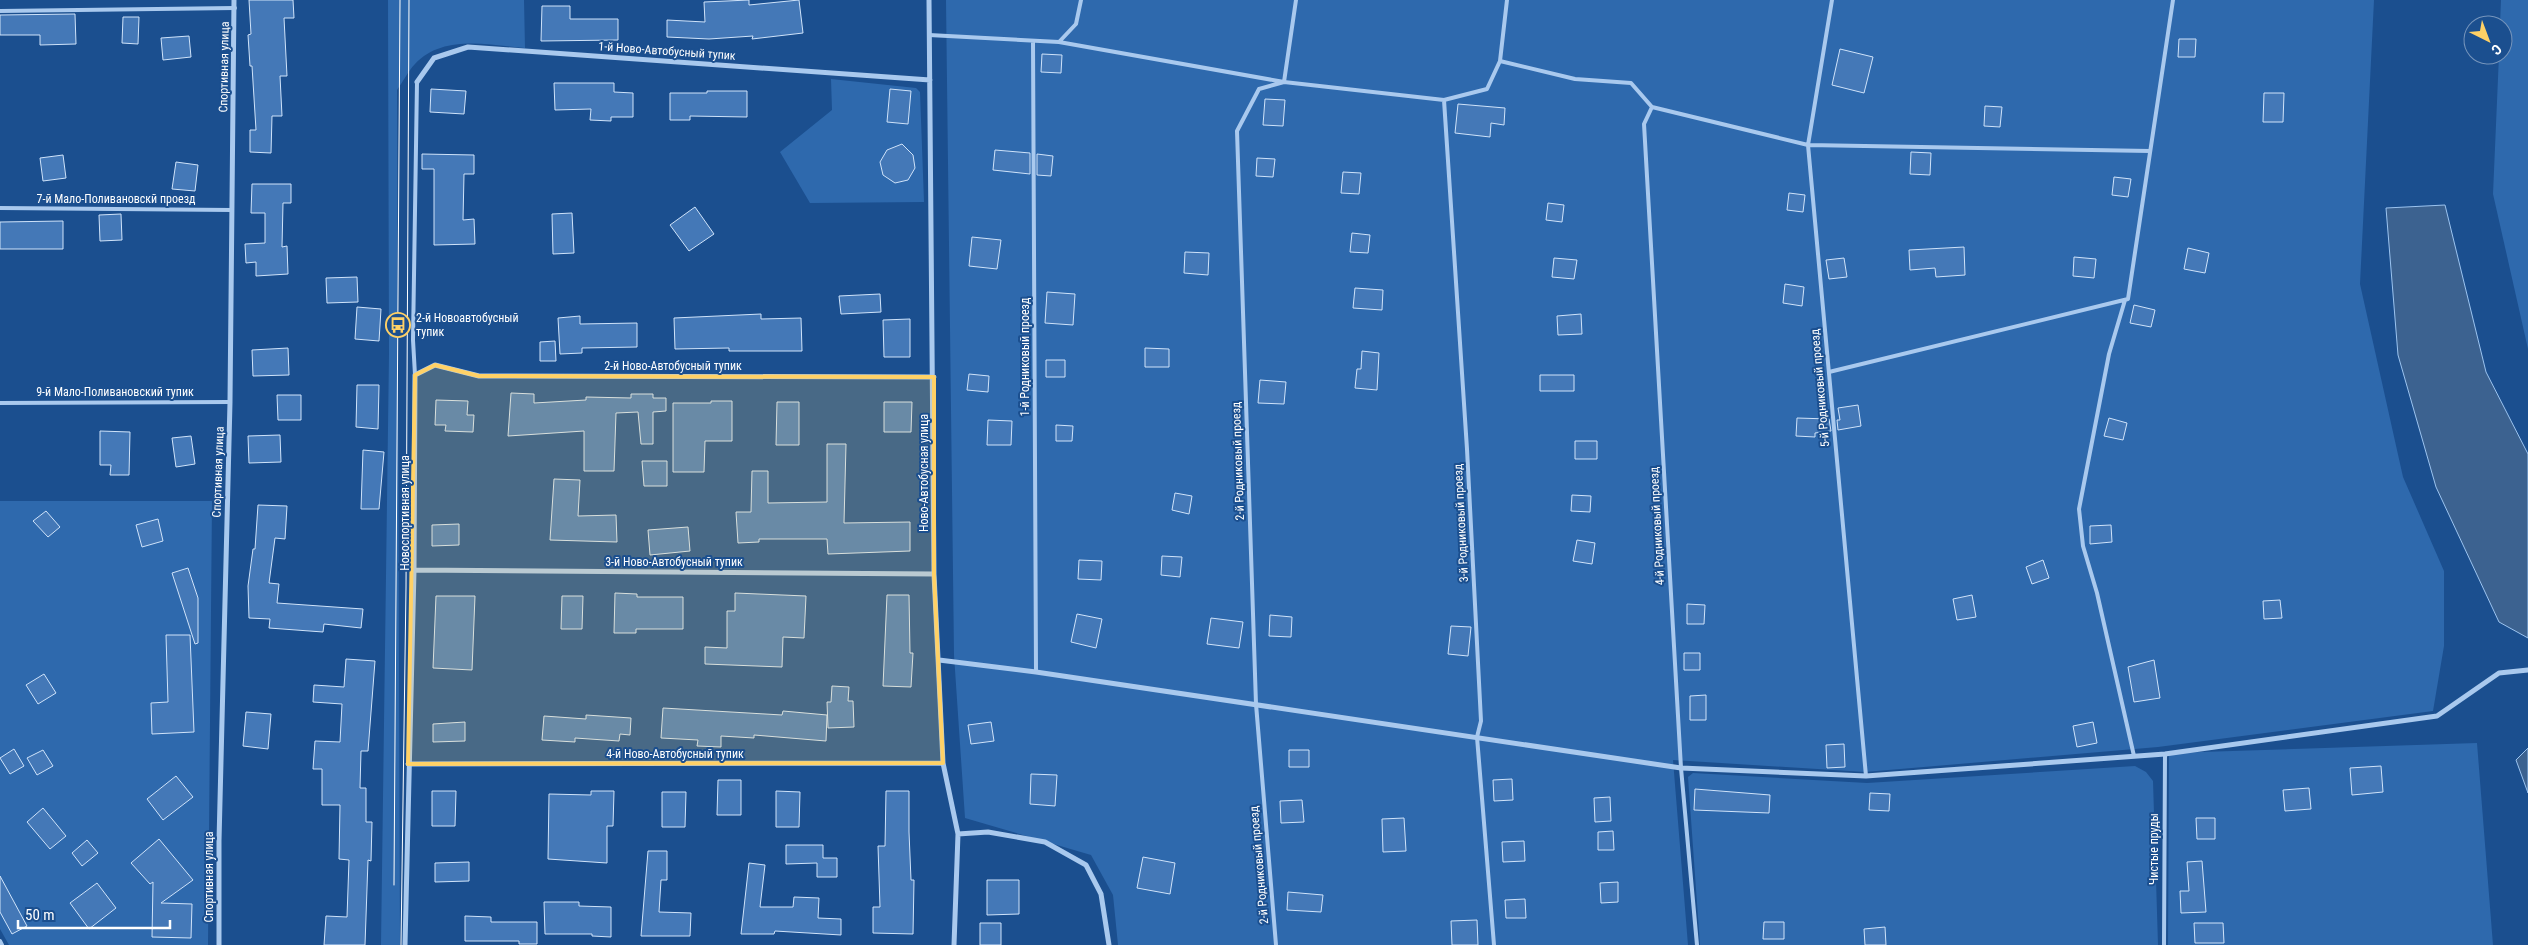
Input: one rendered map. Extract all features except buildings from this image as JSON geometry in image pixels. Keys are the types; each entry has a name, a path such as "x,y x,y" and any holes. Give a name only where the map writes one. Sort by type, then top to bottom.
{"street":[{"name":"Спортивная улица","path":"220,945 219,841 230,402 234,0"},
{"name":"Ново-Автобусная улица","path":"929,0 934,377 934,574 943,763 958,834 954,945"},
{"name":"1-й Ново-Автобусный тупик","path":"417,82 434,58 468,47 930,80"},
{"name":"2-й Ново-Автобусный тупик","path":"415,374 435,365 479,376 934,377"},
{"name":"Новоспортивная улица","path":"405,945 414,570 415,374"},
{"name":"3-й Ново-Автобусный тупик","path":"414,570 934,574"},
{"path":"939,660 1256,704 1681,768 1866,776 2165,754 2437,716 2499,673 2528,670"},
{"name":"4-й Ново-Автобусный тупик","path":"408,764 943,763"},
{"path":"958,834 988,832 1045,842 1086,865 1101,894 1109,945"}],"lane":[{"path":"1059,42 1076,24 1081,0"},
{"path":"1284,82 1296,0"},
{"path":"929,35 1059,42 1284,82 1444,100 1487,90 1500,61 1507,0"},
{"name":"5-й Родниковый проезд","path":"1832,0 1808,144 1866,776"},
{"path":"1829,372 2128,300 2173,0"},
{"path":"0,11 235,8"},
{"name":"1-й Родниковый проезд","path":"1033,42 1036,672"},
{"path":"1500,61 1575,79 1630,83 1652,107 1808,144 2150,152"},
{"name":"Новоспортивная улица","path":"415,374 413,340 417,82"},
{"name":"2-й Родниковый проезд","path":"1276,945 1256,704 1237,131 1260,89 1284,82"},
{"name":"3-й Родниковый проезд","path":"1444,100 1467,449 1481,722 1477,738 1494,945"},
{"name":"4-й Родниковый проезд","path":"1652,107 1644,124 1681,768 1697,945"},
{"name":"7-й Мало-Поливановскй проезд","path":"0,208 232,210"},
{"path":"2125,300 2109,354 2079,509 2083,546 2096,593 2134,756"},
{"name":"9-й Мало-Поливановский тупик","path":"0,403 230,402"},
{"name":"Чистые пруды","path":"2164,945 2165,754"},
{"path":"0,941 2,945"}],"highlighted area":[{"path":"435,365 479,376 934,377 934,574 943,763 408,764 415,375"}],"shaded area":[{"path":"388,0 524,0 525,48 467,44 439,48 415,64 397,90 400,945 381,945 389,354"},
{"path":"946,0 2374,0 2360,284 2403,477 2444,571 2444,646 2433,711 2158,747 1865,772 1673,760 1688,945 1118,945 1113,895 1091,855 965,818 954,655"},
{"path":"2501,0 2528,0 2528,349 2493,194 2499,65 2513,65 2513,15 2500,15"},
{"path":"831,79 916,88 920,92 924,202 810,203 780,152 832,110"},
{"path":"2445,205 2486,372 2528,454 2528,638 2499,622 2436,487 2398,355 2386,208"},
{"path":"0,501 212,501 208,945 9,945 0,929"},
{"path":"2477,743 2493,945 2168,945 2169,753"},
{"path":"2528,748 2528,793 2516,760"},
{"path":"2135,766 2146,772 2153,781 2158,945 1700,945 1688,777 1693,773 1867,783"}],"tram line":[{"path":"394,885 400,0"},
{"path":"401,945 406,587 409,0"}],"place":[{"name":"2-й Новоавтобусный тупик","path":"398,325"}]}
